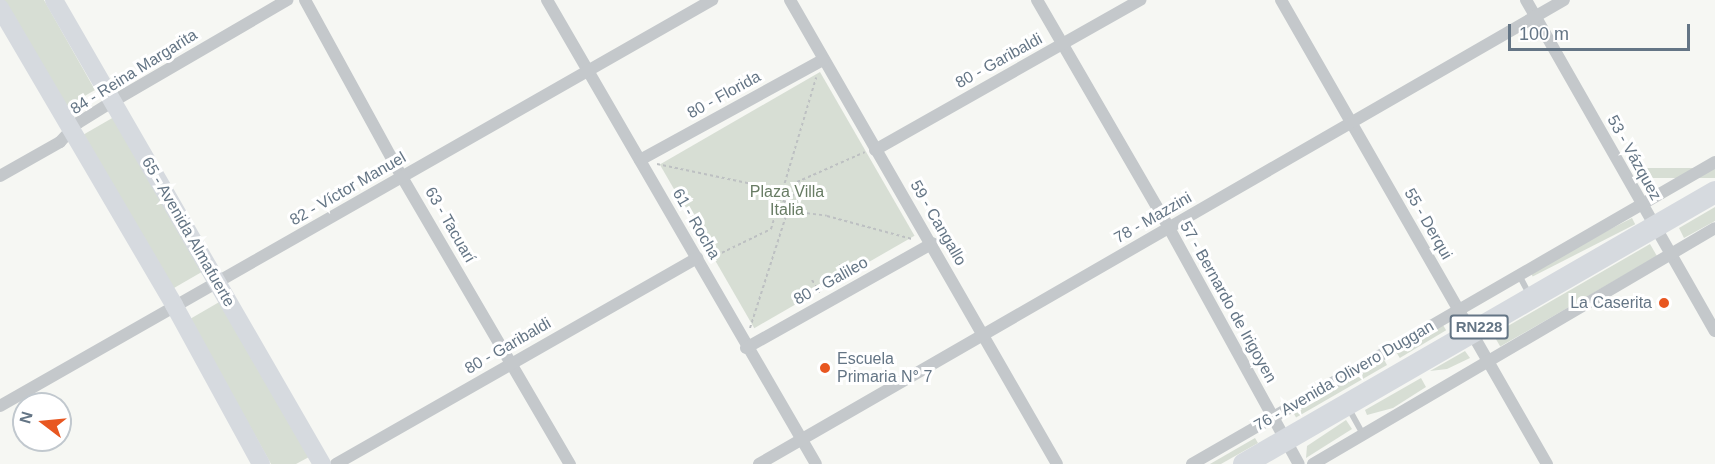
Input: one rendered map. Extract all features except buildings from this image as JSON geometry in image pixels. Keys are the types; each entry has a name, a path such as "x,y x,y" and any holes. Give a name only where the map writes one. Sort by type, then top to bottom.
{"highway":[{"name":"76 - Avenida Olivero Duggan","path":"1244,464 1715,192"}],"main road":[{"name":"65 - Avenida Almafuerte","path":"54,0 322,464"},
{"path":"0,8 70,133 174,305 261,464"}],"street":[{"name":"84 - Reina Margarita","path":"0,176 70,133 112,102 287,0"},
{"name":"63 - Tacuarí","path":"305,0 402,177 570,464"},
{"name":"61 - Rocha","path":"547,0 699,261 746,348 816,464"},
{"name":"82 - Víctor Manuel","path":"0,406 174,305 219,283 587,69 712,0"},
{"name":"59 - Cangallo","path":"790,0 822,60 933,243 982,336 1056,464"},
{"name":"57 - Bernardo de Irigoyen","path":"1037,0 1169,228 1299,464"},
{"name":"80 - Garibaldi","path":"875,149 1140,0"},
{"name":"55 - Derqui","path":"1281,0 1547,464"},
{"name":"53 - Vázquez","path":"1526,0 1641,206 1672,253 1715,331"},
{"name":"78 - Mazzini","path":"759,464 1564,0"},
{"name":"80 - Florida","path":"640,160 822,60"},
{"name":"76 - Avenida Olivero Duggan","path":"1192,464 1715,162"},
{"path":"1313,464 1715,228"},
{"name":"80 - Galileo","path":"746,348 933,243"},
{"name":"80 - Garibaldi","path":"336,464 512,363 699,261"}],"lane":[{"path":"1519,274 1531,298"},
{"path":"1346,405 1364,435"}],"path":[{"path":"699,261 771,229 822,60"},
{"path":"746,348 761,289 801,178 817,176 875,149"},
{"path":"640,160 757,185 790,205"},
{"path":"788,211 827,216 933,243"},
{"path":"840,264 854,287"},
{"path":"812,280 826,303"}],"green space":[{"path":"3,0 44,0 95,90 64,108"},
{"name":"Plaza Villa Italia","path":"820,72 914,236 754,328 660,164"},
{"path":"114,117 203,271 173,289 84,134"},
{"path":"1647,168 1715,168 1715,178 1647,178"},
{"path":"1715,207 1715,221 1684,238 1679,228"},
{"path":"1632,218 1635,224 1533,276 1530,270"},
{"path":"1650,244 1657,256 1500,347 1493,334"},
{"path":"221,301 309,457 296,464 271,464 190,319"},
{"path":"1443,325 1446,330 1400,358 1397,353"},
{"path":"1465,351 1470,358 1447,369 1430,371"},
{"path":"1383,358 1387,365 1296,417 1292,410"},
{"path":"1421,378 1426,387 1393,408 1367,415 1365,410"},
{"path":"1346,420 1352,429 1306,458 1307,446"},
{"path":"1255,438 1258,443 1221,464 1210,464"}],"place":[{"name":"La Caserita","path":"1664,303"},
{"name":"Escuela Primaria N° 7","path":"825,368"}]}
